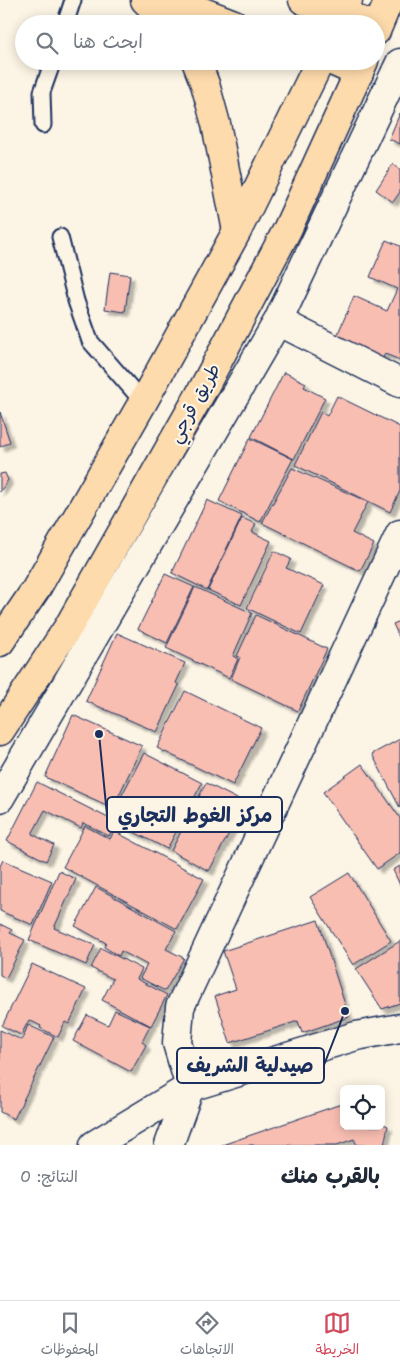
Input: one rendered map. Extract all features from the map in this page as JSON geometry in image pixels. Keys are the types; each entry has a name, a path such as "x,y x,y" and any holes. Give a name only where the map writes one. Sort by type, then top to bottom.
{"main road":[{"path":"144,0 160,15"},
{"path":"172,0 211,15"},
{"path":"303,0 343,12"},
{"path":"381,15 389,0"},
{"path":"200,70 216,124 237,231"},
{"path":"0,642 36,589 143,402 237,231 316,70"},
{"name":"طريق قرجي","path":"0,731 69,626 203,389 287,230 361,70"}],"street":[{"path":"0,798 278,321 400,63"},
{"path":"278,321 400,383"},
{"path":"169,1145 190,1087 177,1043 180,1008 400,534"},
{"path":"94,1145 190,1087 356,1036 400,1028"}],"lane":[{"path":"68,15 73,0"},
{"path":"43,125 42,92 50,70"},
{"path":"60,237 76,301 90,341 143,402"}],"building":[{"path":"400,113 400,144 389,139"},
{"path":"393,164 400,169 400,192 393,202 376,190"},
{"path":"386,240 400,246 400,360 385,354 379,365 336,338 354,296 387,311 397,289 370,277"},
{"path":"110,272 130,275 125,312 105,309"},
{"path":"284,372 306,383 304,387 325,398 294,459 251,437"},
{"path":"337,396 400,427 400,491 390,512 295,465 321,412 327,416"},
{"path":"0,412 10,442 0,447"},
{"path":"250,438 293,459 260,522 219,501"},
{"path":"292,468 368,502 352,533 374,544 360,571 262,523"},
{"path":"5,473 8,480 0,492 0,474"},
{"path":"207,500 242,516 207,590 172,573"},
{"path":"242,518 256,524 252,532 271,541 241,605 208,590"},
{"path":"274,551 291,559 286,568 324,585 301,634 247,608"},
{"path":"165,574 194,587 167,643 138,629"},
{"path":"195,587 252,613 233,656 238,659 229,678 166,648"},
{"path":"256,615 327,649 298,711 231,679 240,657 237,656"},
{"path":"400,621 400,639 393,624"},
{"path":"117,633 185,663 176,683 179,685 157,732 86,701"},
{"path":"185,691 261,728 233,785 157,748"},
{"path":"73,715 142,746 113,808 45,777"},
{"path":"400,739 400,808 372,754"},
{"path":"144,753 202,783 167,849 124,827 128,820 113,812"},
{"path":"362,764 400,818 400,853 377,869 323,792"},
{"path":"37,782 116,822 109,836 83,823 81,828 45,810 32,834 54,845 46,861 7,841"},
{"path":"206,783 245,803 209,871 171,851"},
{"path":"85,826 110,839 114,831 204,879 177,929 63,867"},
{"path":"3,860 52,881 33,925 0,911 0,866"},
{"path":"400,866 400,885 393,870"},
{"path":"59,871 76,879 54,928 95,945 86,965 29,940"},
{"path":"349,873 391,941 353,965 310,897"},
{"path":"96,887 176,931 166,949 184,958 165,991 140,978 147,965 121,951 119,956 104,947 106,943 75,926"},
{"path":"318,920 349,1017 302,1033 298,1021 230,1043 215,996 236,989 223,951"},
{"path":"0,924 12,930 10,933 25,940 6,978 0,975"},
{"path":"400,941 400,1003 382,1009 356,969"},
{"path":"101,948 142,969 137,979 167,995 151,1026 102,1000 113,979 91,968"},
{"path":"32,964 86,989 69,1024 65,1022 58,1037 29,1020 21,1035 2,1026"},
{"path":"115,1010 150,1026 142,1042 146,1045 131,1072 73,1041 87,1015 108,1025"},
{"path":"28,1025 54,1037 14,1119 0,1112 0,1030 22,1040"},
{"path":"340,1104 340,1130 385,1130 385,1125 388,1126 384,1145 357,1145 354,1139 337,1145 222,1145"}],"place":[{"name":"مركز الغوط التجاري","path":"99,734"},
{"name":"صيدلية الشريف","path":"345,1011"}]}
